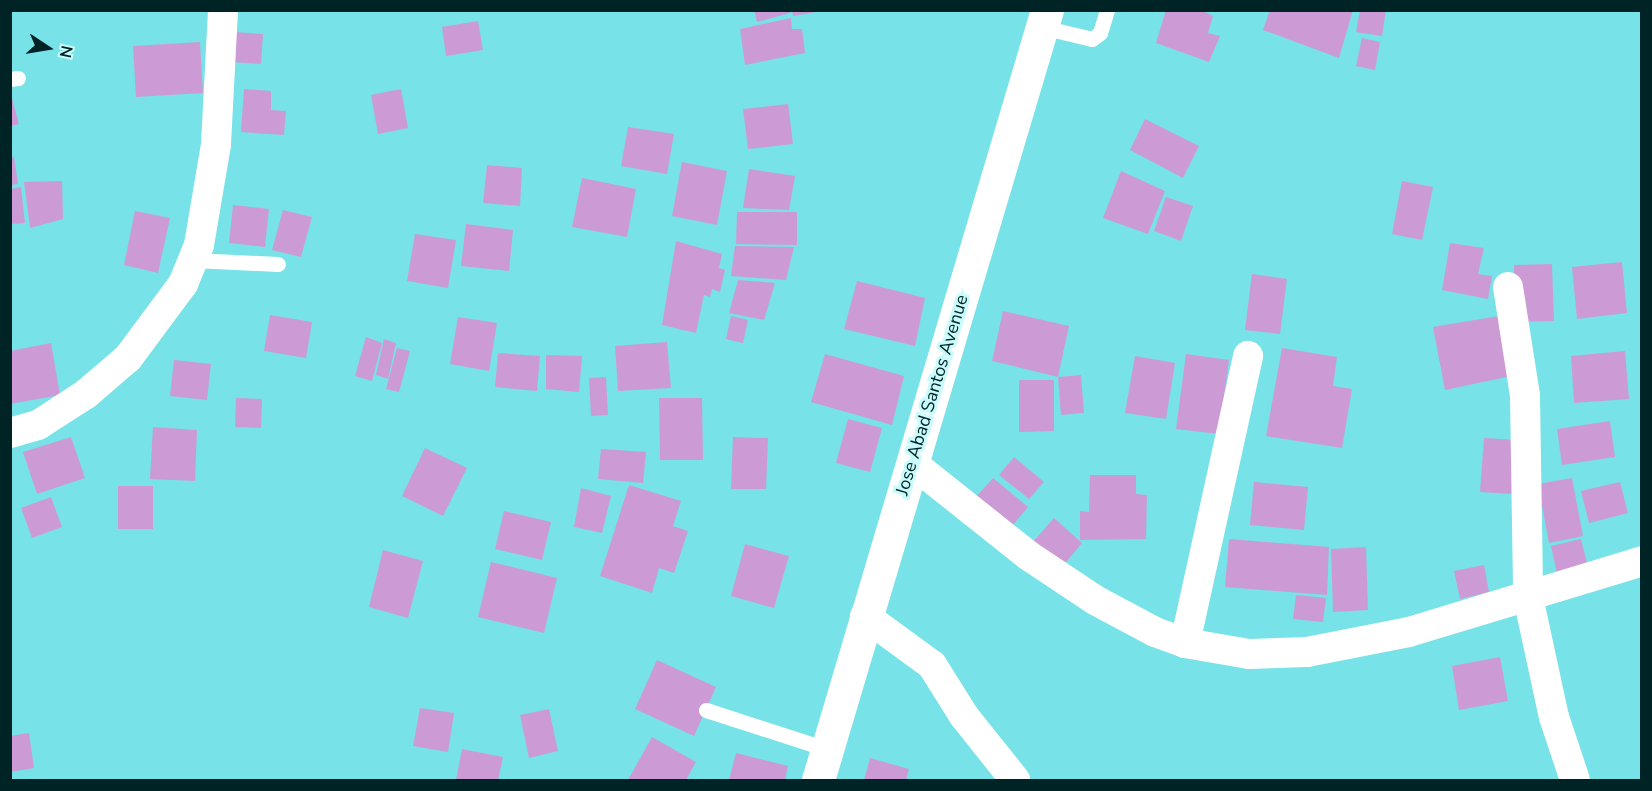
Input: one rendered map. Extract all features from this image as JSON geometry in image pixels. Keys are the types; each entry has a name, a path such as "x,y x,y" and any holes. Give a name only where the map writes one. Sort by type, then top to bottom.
{"highway":[{"name":"Jose Abad Santos Avenue","path":"818,780 1044,19"}],"street":[{"path":"10,433 38,425 76,400 128,358 162,317 183,284 193,260 216,144 223,10"},
{"path":"1508,287 1524,396 1528,597 1554,717 1575,780"},
{"path":"1185,643 1248,356"},
{"path":"912,463 1029,556 1095,600 1155,632 1185,643 1249,654 1307,652 1409,632 1641,561"},
{"path":"865,616 932,665 948,685 964,716 1015,780"}],"lane":[{"path":"1044,19 1092,39 1100,33 1107,10"},
{"path":"193,260 278,264"},
{"path":"706,710 827,749"}],"building":[{"path":"754,10 789,10 790,13 757,22"},
{"path":"792,10 816,10 816,12 793,16"},
{"path":"1166,10 1201,10 1213,16 1208,33 1220,36 1209,62 1156,43"},
{"path":"1270,10 1353,10 1339,58 1263,30"},
{"path":"1360,10 1386,10 1382,36 1356,32"},
{"path":"791,18 792,29 802,29 805,53 745,65 740,29"},
{"path":"478,21 483,50 446,56 442,27"},
{"path":"234,32 263,34 261,64 232,62"},
{"path":"1362,38 1380,42 1375,70 1356,66"},
{"path":"200,42 203,93 136,97 133,46"},
{"path":"244,89 271,91 271,110 286,111 284,135 241,132"},
{"path":"401,89 408,128 378,134 371,95"},
{"path":"10,91 19,124 10,126"},
{"path":"788,104 793,144 748,149 743,109"},
{"path":"1145,119 1199,146 1183,178 1130,150"},
{"path":"628,127 674,134 667,174 621,166"},
{"path":"14,157 18,184 10,185 10,158"},
{"path":"682,162 727,171 717,225 672,216"},
{"path":"487,165 522,168 520,206 483,203"},
{"path":"749,169 795,176 789,210 743,208"},
{"path":"1121,171 1165,191 1148,234 1103,218"},
{"path":"582,178 636,189 627,237 572,227"},
{"path":"62,181 63,219 30,228 24,182"},
{"path":"1402,181 1433,187 1422,240 1392,234"},
{"path":"21,187 25,223 10,224 10,189"},
{"path":"1166,197 1193,206 1181,241 1154,231"},
{"path":"233,205 269,209 265,247 229,243"},
{"path":"283,210 312,217 301,257 272,250"},
{"path":"135,211 170,218 158,273 124,265"},
{"path":"737,212 797,212 797,245 736,244"},
{"path":"466,224 513,230 509,271 461,266"},
{"path":"415,234 456,240 448,288 407,281"},
{"path":"676,241 722,254 719,268 725,270 720,292 712,289 710,297 704,295 696,333 662,325"},
{"path":"1450,243 1484,248 1478,274 1492,276 1488,299 1442,290"},
{"path":"735,246 794,247 786,280 731,276"},
{"path":"1622,262 1627,313 1577,319 1572,267"},
{"path":"1552,264 1554,321 1515,322 1514,265"},
{"path":"1252,274 1287,279 1280,334 1245,330"},
{"path":"738,280 775,283 764,320 729,313"},
{"path":"857,281 925,298 915,346 844,329"},
{"path":"1003,311 1069,326 1058,377 992,361"},
{"path":"270,315 312,322 306,358 264,351"},
{"path":"1505,315 1516,375 1445,390 1433,327"},
{"path":"731,316 748,320 743,343 726,339"},
{"path":"458,317 497,323 489,371 450,364"},
{"path":"366,337 382,343 372,381 355,376"},
{"path":"384,339 396,343 388,379 376,375"},
{"path":"667,342 671,388 618,391 615,346"},
{"path":"51,343 60,395 10,404 10,351"},
{"path":"397,348 410,351 399,392 386,389"},
{"path":"1282,348 1337,357 1333,386 1352,389 1342,448 1266,436"},
{"path":"1625,351 1629,399 1574,403 1571,356"},
{"path":"498,353 540,356 537,391 495,387"},
{"path":"825,354 904,376 892,425 811,402"},
{"path":"1186,354 1229,360 1219,434 1176,429"},
{"path":"546,355 582,356 579,392 546,389"},
{"path":"1135,356 1175,363 1166,419 1125,413"},
{"path":"174,360 211,364 207,400 170,396"},
{"path":"1081,375 1084,413 1061,415 1058,377"},
{"path":"606,377 608,415 591,416 589,378"},
{"path":"1019,380 1054,380 1054,431 1019,432"},
{"path":"236,398 262,399 261,428 235,427"},
{"path":"659,398 702,398 703,460 660,460"},
{"path":"848,419 882,428 870,472 836,463"},
{"path":"1610,421 1615,457 1562,465 1557,429"},
{"path":"153,427 197,430 195,481 150,479"},
{"path":"71,437 85,478 37,494 23,452"},
{"path":"733,437 768,438 766,489 731,489"},
{"path":"1484,438 1517,440 1513,494 1480,492"},
{"path":"425,448 467,468 443,516 402,496"},
{"path":"601,449 646,452 643,483 598,479"},
{"path":"1014,457 1044,482 1029,499 999,475"},
{"path":"1090,475 1136,475 1136,494 1147,495 1146,539 1080,540 1080,511 1089,512"},
{"path":"993,478 1028,507 1012,526 977,496"},
{"path":"1572,478 1583,536 1549,543 1538,484"},
{"path":"1254,482 1308,487 1304,530 1250,525"},
{"path":"1620,482 1628,513 1589,523 1581,491"},
{"path":"629,485 681,501 673,526 688,531 674,573 659,568 652,593 600,576"},
{"path":"118,486 153,486 153,529 118,529"},
{"path":"581,488 611,496 602,533 574,527"},
{"path":"51,497 62,527 32,538 21,508"},
{"path":"504,511 551,522 542,560 495,549"},
{"path":"1054,518 1082,543 1061,568 1032,543"},
{"path":"1229,539 1329,547 1327,595 1225,587"},
{"path":"1581,539 1588,567 1557,574 1551,546"},
{"path":"745,544 789,556 774,608 731,596"},
{"path":"1366,547 1368,610 1333,612 1331,549"},
{"path":"383,550 423,561 408,618 369,607"},
{"path":"491,562 557,578 544,633 478,617"},
{"path":"1484,565 1489,592 1460,599 1454,571"},
{"path":"1296,595 1326,598 1323,622 1293,619"},
{"path":"1500,657 1508,701 1459,710 1452,666"},
{"path":"657,660 716,687 694,736 635,709"},
{"path":"420,708 454,713 448,752 413,746"},
{"path":"549,709 558,751 529,758 520,715"},
{"path":"29,733 34,768 10,772 10,736"},
{"path":"652,737 696,762 686,780 628,780"},
{"path":"462,749 503,757 498,780 456,780"},
{"path":"736,753 788,766 785,780 729,780"},
{"path":"870,758 909,769 906,780 864,780"}]}
